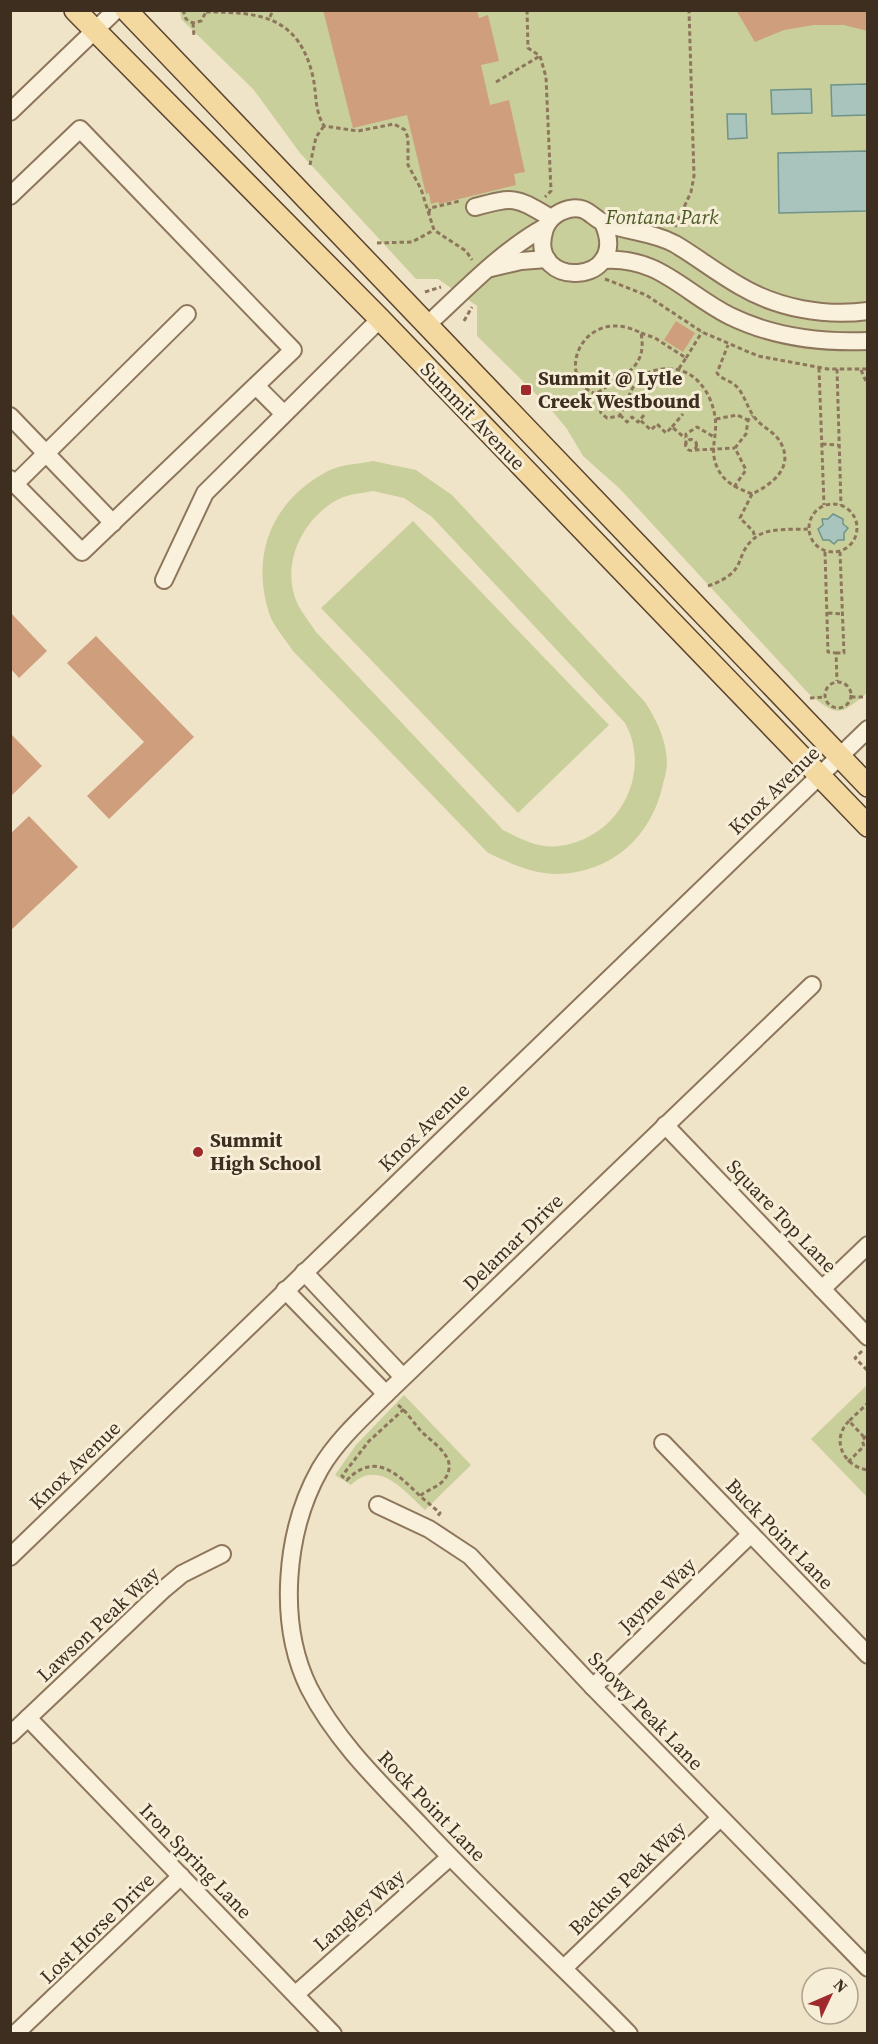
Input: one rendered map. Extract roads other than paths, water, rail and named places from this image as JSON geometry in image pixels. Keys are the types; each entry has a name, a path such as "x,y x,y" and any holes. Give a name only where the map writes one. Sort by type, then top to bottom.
{"main road":[{"name":"Summit Avenue","path":"75,10 380,319 867,826"},
{"name":"Summit Avenue","path":"126,10 867,786"}],"street":[{"path":"10,112 116,10"},
{"path":"10,196 80,129 292,350 82,552 13,481 46,453 187,314"},
{"path":"475,207 508,198 518,199 548,223"},
{"path":"427,326 525,238 562,211 573,208 585,210 603,223 664,239 760,296 800,308 827,312 867,311"},
{"path":"548,223 543,249 547,259 564,273 575,275 596,268 603,260 609,241 603,223"},
{"path":"603,260 623,258 646,264 670,276 713,307 755,327 805,340 827,343 867,341"},
{"path":"490,269 521,261 547,259"},
{"path":"164,580 205,493 380,319"},
{"path":"256,386 284,413"},
{"path":"10,416 112,523"},
{"name":"Knox Avenue","path":"10,1557 867,729"},
{"name":"Delamar Drive","path":"291,1561 306,1501 321,1468 342,1439 403,1377 812,985"},
{"name":"Square Top Lane","path":"665,1125 867,1337"},
{"path":"822,1289 867,1245"},
{"path":"304,1272 403,1377"},
{"path":"285,1290 386,1394"},
{"name":"Buck Point Lane","path":"663,1443 867,1655"},
{"name":"Snowy Peak Lane","path":"378,1505 429,1529 470,1556 593,1687 867,1968"},
{"name":"Jayme Way","path":"593,1687 751,1534"},
{"name":"Lawson Peak Way","path":"10,1735 164,1588 182,1574 222,1554"},
{"name":"Rock Point Lane","path":"291,1561 290,1620 308,1687 351,1751 450,1857 629,2034"},
{"name":"Iron Spring Lane","path":"28,1719 333,2034"},
{"name":"Backus Peak Way","path":"564,1968 720,1818"},
{"name":"Langley Way","path":"296,1994 450,1857"},
{"name":"Lost Horse Drive","path":"15,2034 181,1876"}],"water":[{"path":"867,84 867,115 832,116 831,85"},
{"path":"811,89 812,113 772,114 771,90"},
{"path":"727,114 746,114 747,138 728,139"},
{"path":"867,151 867,211 779,213 778,153"},
{"path":"833,514 843,519 843,524 848,528 844,533 844,540 838,540 834,544 829,540 823,540 818,529 823,525 822,519 828,519"}],"place":[{"name":"Summit @ Lytle Creek Westbound","path":"526,390"},
{"name":"Summit High School","path":"198,1152"}],"park label":[{"name":"Fontana Park","path":"662,217"}]}
